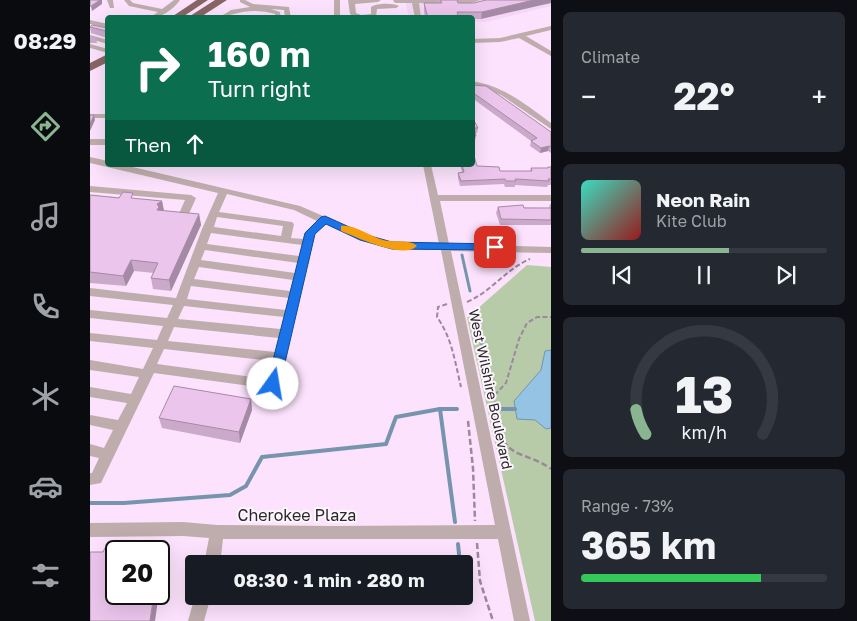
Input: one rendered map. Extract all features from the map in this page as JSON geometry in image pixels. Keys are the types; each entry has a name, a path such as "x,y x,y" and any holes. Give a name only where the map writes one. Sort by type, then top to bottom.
{"highway":[{"path":"198,15 222,0"},
{"path":"178,15 202,1"},
{"path":"90,76 99,66 92,62 105,52"},
{"path":"90,81 105,72"}],"street":[{"path":"156,15 176,3 176,0"},
{"path":"337,0 337,15"},
{"path":"355,15 353,14 352,1 378,0"},
{"path":"374,15 374,7 478,0"},
{"path":"242,1 252,6 287,8 288,15"},
{"path":"128,2 178,15"},
{"path":"419,3 470,7 469,2"},
{"path":"225,15 233,11 268,10 278,13 278,15"},
{"path":"90,18 105,18"},
{"path":"90,22 105,25"},
{"path":"90,28 105,31"},
{"path":"475,41 500,40 551,28"},
{"path":"521,36 551,54"},
{"path":"90,37 105,41"},
{"path":"90,46 105,52"},
{"path":"475,83 485,84 500,91 551,127"},
{"path":"90,116 105,116"},
{"path":"90,142 105,142"},
{"path":"91,162 105,164"},
{"path":"121,167 297,208 380,243 392,246 551,250"},
{"name":"West Wilshire Boulevard","path":"427,167 522,621"},
{"path":"90,189 191,198 198,218 201,246 180,302 149,371 96,479 90,479"},
{"path":"198,218 224,190"},
{"path":"435,198 551,198"},
{"path":"198,218 285,240 307,243"},
{"path":"198,218 289,224 285,240"},
{"path":"90,365 273,384 310,233 313,228 325,219"},
{"path":"201,246 303,260"},
{"path":"195,263 299,277"},
{"path":"188,282 295,295"},
{"path":"90,292 290,314"},
{"path":"90,314 285,334"},
{"path":"90,337 280,357"},
{"path":"90,392 134,400"},
{"path":"90,420 121,426"},
{"path":"90,450 108,454"},
{"name":"Cherokee Plaza","path":"90,530 504,532"},
{"path":"213,555 217,532"},
{"path":"196,621 200,605"}],"path":[{"path":"469,302 517,264 529,259 538,258"},
{"path":"450,303 438,308 436,313 451,341 461,387"},
{"path":"551,317 541,316 531,319 511,360 507,381 503,388 490,400 499,438 507,448 543,463 551,469"},
{"path":"467,415 473,468 474,513"},
{"path":"478,553 480,581 493,621"}],"shaded area":[{"path":"405,0 551,1 551,6 486,22 475,22 475,15 409,15"}],"green space":[{"path":"527,265 551,267 551,621 535,621 467,318"}],"water":[{"path":"551,350 551,428 546,429 535,420 517,419 514,401 541,370 545,351"}],"building":[{"path":"90,0 100,0 90,6"},
{"path":"440,0 474,3 486,0 534,0 482,12 457,12 458,15 427,15 424,3 442,3"},
{"path":"92,25 105,27 105,31 90,27"},
{"path":"475,85 486,86 551,132 551,147 541,148 531,141 537,138 475,94"},
{"path":"90,115 94,115 90,124"},
{"path":"475,159 477,166 499,167 500,171 532,171 531,168 551,167 551,179 548,179 549,181 515,179 516,181 506,181 505,179 461,181 458,173 464,172 463,167 475,167"},
{"path":"123,192 133,193 131,198 162,201 157,204 159,207 157,210 199,214 169,280 151,278 158,263 131,260 123,276 90,272 90,195 119,198"},
{"path":"523,205 524,208 551,208 551,220 501,219 498,207"},
{"path":"174,386 251,399 239,432 159,418"},
{"path":"105,548 105,605 152,605 150,621 90,621 90,552 103,552"}],"waterway":[{"path":"462,255 470,291"},
{"path":"474,310 493,392"},
{"path":"495,403 497,408"},
{"path":"496,407 497,409 515,409"},
{"path":"90,503 124,503 230,495 246,486 262,457 386,444 396,417 440,409"},
{"path":"440,409 457,409"},
{"path":"440,409 455,522"},
{"path":"458,544 459,555"}],"slow traffic":[{"path":"345,229 380,243 392,246 412,246"}],"route":[{"path":"273,384 310,233 313,228 325,219 363,237 392,246 495,247"}]}
